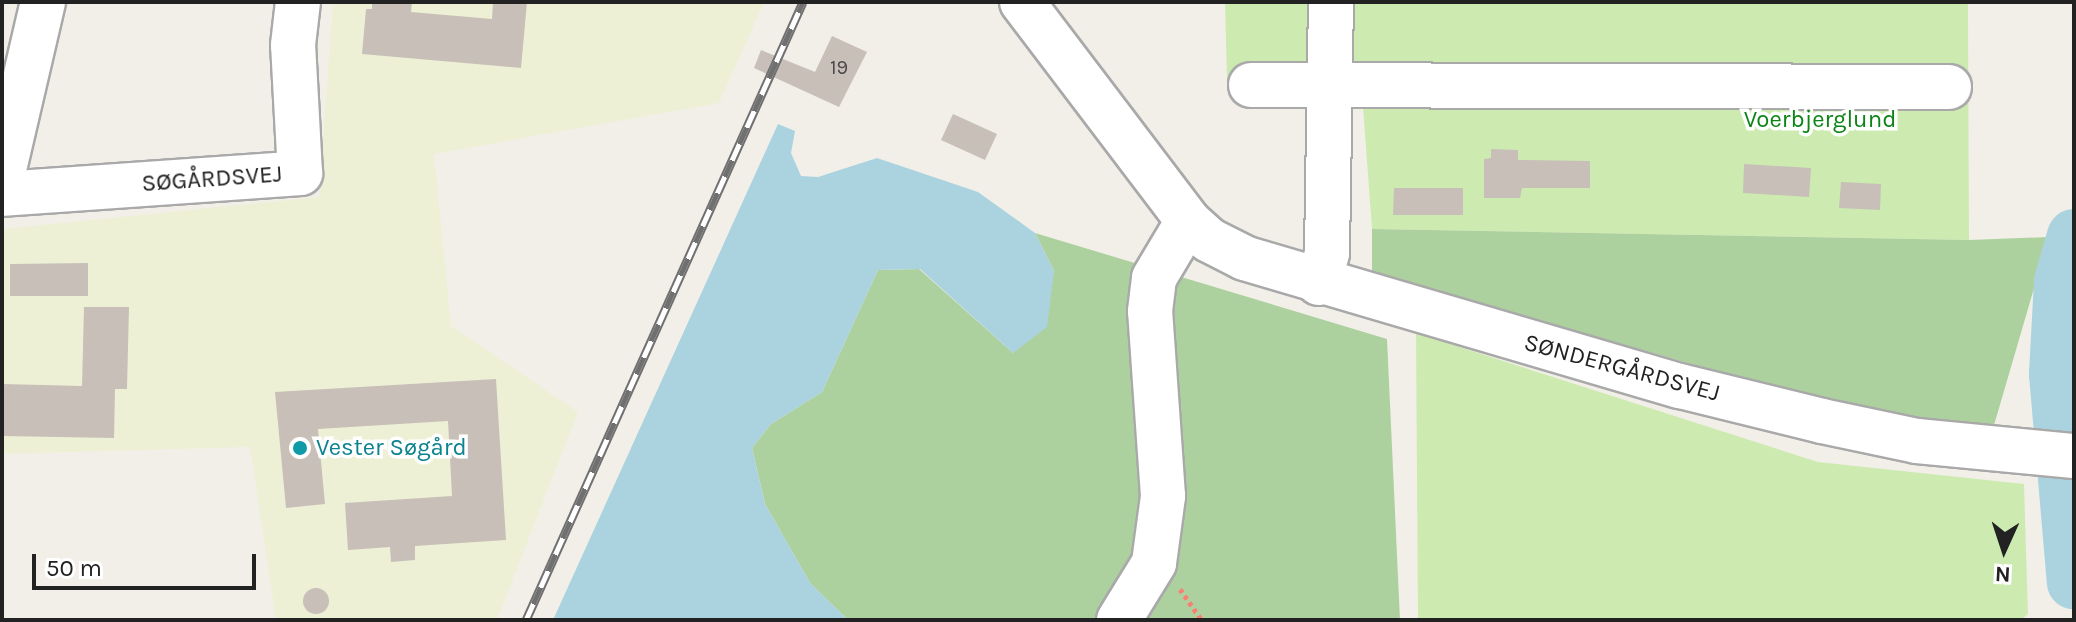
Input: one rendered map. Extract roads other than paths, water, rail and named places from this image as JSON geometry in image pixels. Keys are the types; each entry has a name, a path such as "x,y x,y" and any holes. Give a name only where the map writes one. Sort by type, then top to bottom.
{"street":[{"path":"2,178 43,2"},
{"name":"SØGÅRDSVEJ","path":"2,194 300,173 293,45 298,2"},
{"name":"SØNDERGÅRDSVEJ","path":"1022,2 1188,221 1209,240 1244,258 1319,283 1680,386 1917,441 2010,453 2074,456"},
{"path":"1319,283 1327,253 1331,2"},
{"path":"1251,85 1949,87"},
{"path":"1119,620 1154,563 1163,496 1150,311 1154,278 1188,221"}],"water":[{"path":"778,124 795,131 791,153 801,176 818,177 877,158 978,192 1035,233 1054,271 1047,327 1013,353 920,269 878,270 822,392 771,424 752,448 765,504 810,583 848,620 553,620"}],"waterway":[{"path":"2074,236 2061,281 2056,374 2074,582"}],"railway":[{"path":"526,620 803,2"}],"place":[{"name":"Vester Søgård","path":"300,448"}],"park label":[{"name":"Voerbjerglund","path":"1820,120"}]}
